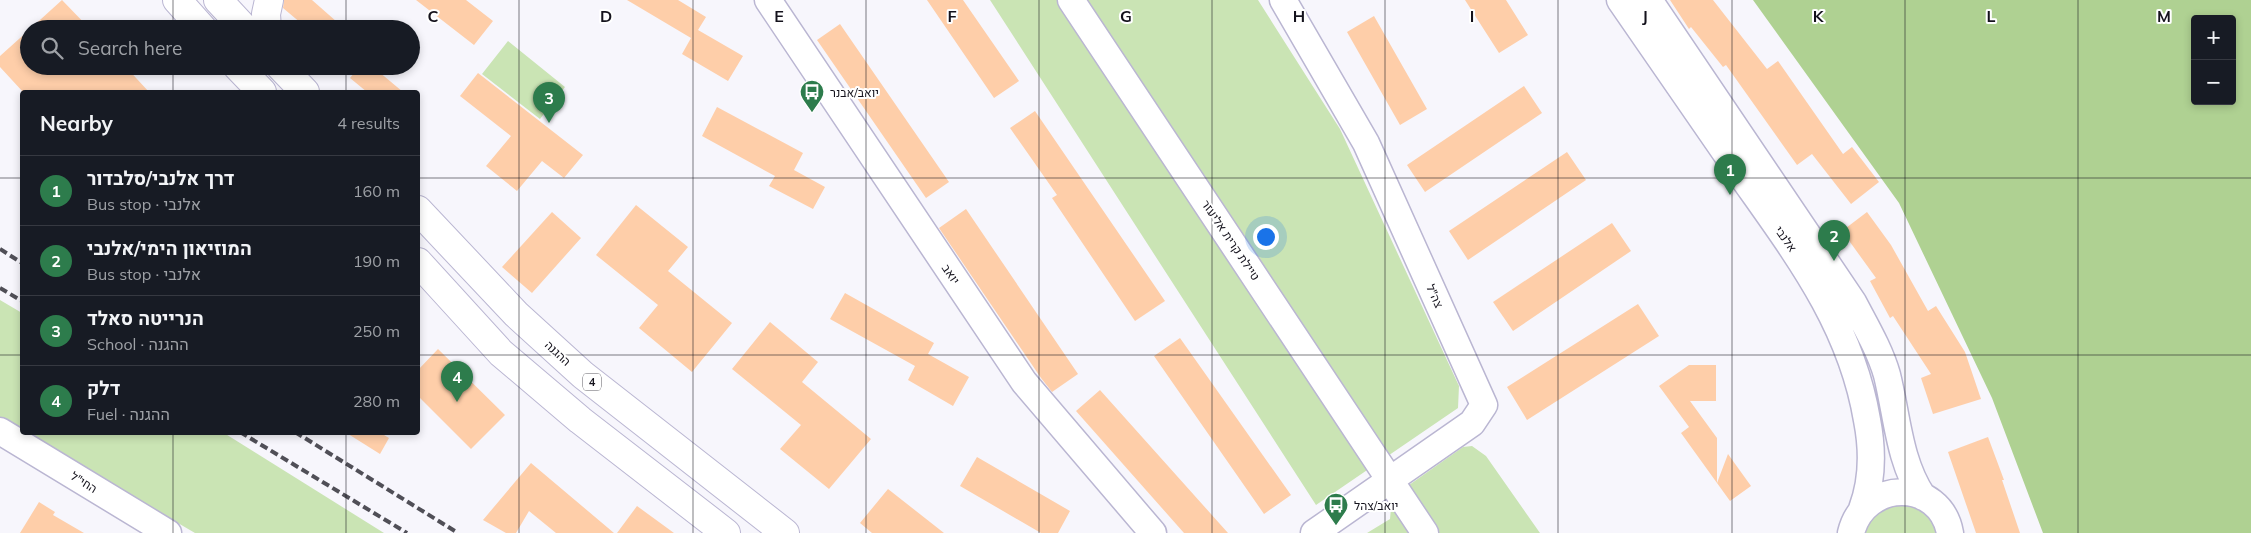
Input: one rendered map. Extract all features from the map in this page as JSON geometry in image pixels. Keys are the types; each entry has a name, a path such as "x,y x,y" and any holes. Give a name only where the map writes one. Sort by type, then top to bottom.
{"highway":[{"path":"267,20 269,0"},
{"path":"207,7 229,20"},
{"path":"246,75 260,90"},
{"name":"ההגנה","path":"420,212 516,314 582,375 785,533"},
{"path":"420,264 501,353 580,420 726,533"}],"street":[{"name":"יואב","path":"768,0 1024,382 1154,533"},
{"name":"טיילת קרית אליעזר","path":"1071,0 1391,480 1424,533"},
{"name":"צה\"ל","path":"1283,0 1366,143 1484,405 1472,423 1314,533"},
{"name":"אלנבי","path":"1620,0 1808,270 1845,340 1861,386 1869,431 1872,476 1862,509 1851,533"},
{"name":"אלנבי","path":"1650,0 1853,302 1873,339 1886,373 1907,466 1923,497"},
{"name":"החי\"ל","path":"0,431 168,533"},
{"path":"1862,509 1874,498 1890,492 1907,492 1923,497 1935,505 1944,516 1950,533"}],"green space":[{"path":"990,0 1258,0 1340,129 1459,386 1458,408 1316,505"},
{"path":"1753,0 2251,0 2251,533 2043,533 1992,398 1899,203"},
{"path":"508,41 565,87 540,119 482,74"},
{"path":"0,300 20,312 20,431 0,419"},
{"path":"27,435 227,435 384,533 195,533"},
{"path":"1472,446 1486,456 1540,533 1367,533 1390,519 1392,497 1463,447"},
{"path":"1900,502 1921,508 1940,533 1862,533 1878,509"}],"building":[{"path":"62,0 81,20 40,20"},
{"path":"284,0 312,0 335,20 297,20 283,8"},
{"path":"416,0 466,0 493,21 474,45"},
{"path":"627,0 678,0 706,17 698,30 743,56 728,81 682,54 691,38"},
{"path":"927,0 963,0 1019,81 994,98"},
{"path":"1465,0 1506,0 1528,35 1499,53"},
{"path":"1670,0 1713,0 1767,69 1778,61 1843,154 1852,147 1879,182 1851,204 1812,154 1797,165 1726,65 1723,67 1691,27 1689,29"},
{"path":"1374,16 1427,109 1400,125 1347,32"},
{"path":"840,24 949,182 926,198 817,40"},
{"path":"20,38 20,75 133,75 147,90 21,90 0,67 0,56"},
{"path":"478,73 583,155 564,178 542,161 517,191 486,166 511,136 460,96"},
{"path":"352,75 383,75 401,90 365,90 350,78"},
{"path":"1524,86 1542,113 1425,192 1407,165"},
{"path":"717,107 803,153 794,170 825,187 813,209 769,186 775,176 702,136"},
{"path":"1035,111 1165,301 1135,321 1052,198 1057,195 1010,128"},
{"path":"1567,152 1586,180 1468,260 1449,231"},
{"path":"636,205 688,247 668,271 732,323 692,372 639,328 658,305 596,255"},
{"path":"966,209 1078,374 1052,392 939,228"},
{"path":"552,212 581,238 532,293 502,267"},
{"path":"1867,212 1891,245 1928,311 1936,306 1965,352 1981,399 1933,414 1921,378 1931,374 1893,316 1890,318 1870,281 1876,278 1842,231"},
{"path":"1612,223 1631,251 1513,331 1493,302"},
{"path":"845,293 934,343 928,354 969,377 953,406 908,380 915,366 830,319"},
{"path":"1638,304 1659,336 1527,420 1507,387"},
{"path":"770,322 818,362 802,382 871,439 829,489 780,449 801,425 732,369"},
{"path":"1180,338 1291,495 1264,514 1154,356"},
{"path":"438,349 505,415 471,449 420,398 420,368"},
{"path":"1689,365 1716,365 1716,401 1690,401 1717,438 1717,483 1681,433 1689,427 1659,386"},
{"path":"1100,390 1228,533 1184,533 1076,411"},
{"path":"350,435 384,435 389,438 380,454"},
{"path":"1988,437 2004,480 2002,480 2020,533 1976,533 1948,452"},
{"path":"1728,454 1751,486 1730,501 1717,483"},
{"path":"977,457 1070,511 1058,533 1041,533 960,486"},
{"path":"531,463 614,533 556,533 529,511 516,533 506,533 483,520"},
{"path":"888,489 944,533 872,533 860,523"},
{"path":"39,502 55,512 53,515 84,533 20,533"},
{"path":"637,506 674,533 617,533"}],"railway":[{"path":"0,249 20,262"},
{"path":"0,288 20,300"},
{"path":"245,435 407,533"},
{"path":"300,435 458,533"}],"place":[{"name":"יואב/אבנר","path":"812,113"},
{"name":"הנרייטה סאלד","path":"549,123"},
{"name":"דרך אלנבי/סלבדור","path":"1730,195"},
{"name":"המוזיאון הימי/אלנבי","path":"1834,261"},
{"name":"דלק","path":"457,402"},
{"name":"יואב/צהל","path":"1336,526"}]}
